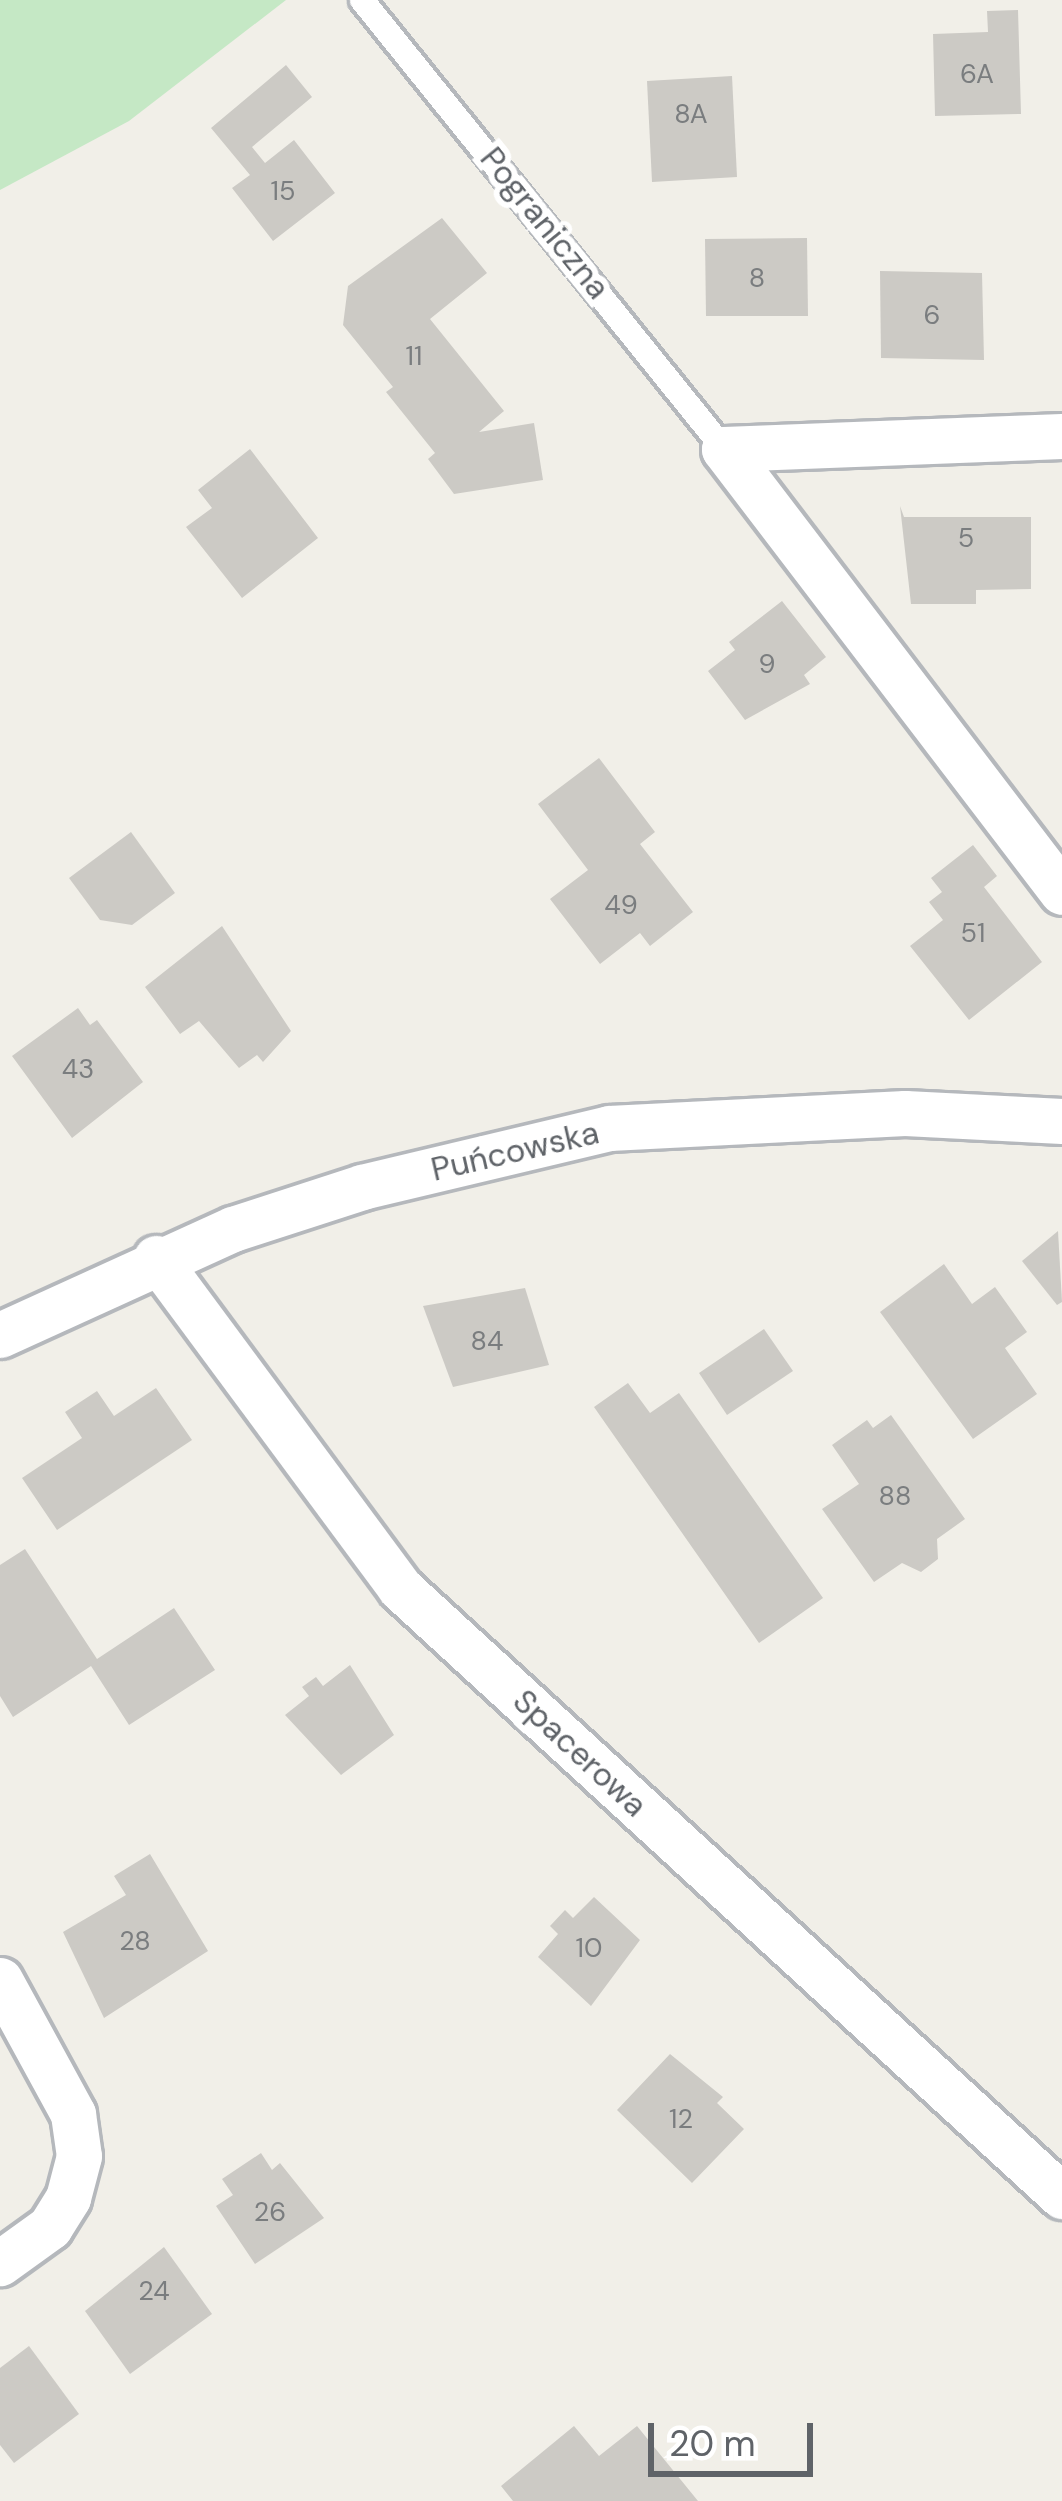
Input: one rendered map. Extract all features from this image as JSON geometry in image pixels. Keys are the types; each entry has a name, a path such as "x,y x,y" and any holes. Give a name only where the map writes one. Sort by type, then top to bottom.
{"street":[{"path":"724,449 1062,436"},
{"name":"Pograniczna","path":"724,449 1062,892"},
{"name":"Puńcowska","path":"0,1335 156,1258 362,1187 609,1128 905,1113 1062,1121"},
{"name":"Spacerowa","path":"156,1258 400,1588 1062,2196"},
{"path":"0,1980 73,2114 79,2156 68,2198 50,2227 0,2263"}],"lane":[{"name":"Pograniczna","path":"362,0 724,449"}],"green space":[{"path":"0,0 286,0 129,121 0,190"}],"building":[{"path":"1018,10 1021,114 935,116 933,34 988,32 987,11"},
{"path":"286,65 312,97 252,147 265,163 294,140 335,193 273,241 232,188 250,175 211,128"},
{"path":"732,76 737,177 652,182 647,81"},
{"path":"442,218 487,273 430,319 504,411 479,432 534,423 543,480 454,494 428,459 435,453 386,392 393,387 343,325 348,286"},
{"path":"807,238 808,316 706,316 705,239"},
{"path":"880,271 982,273 984,360 881,358"},
{"path":"250,449 318,538 242,598 186,527 212,508 198,490"},
{"path":"900,506 904,517 1031,517 1031,589 976,590 976,604 911,604"},
{"path":"782,601 826,657 804,675 810,684 745,720 708,671 735,650 729,642"},
{"path":"599,758 655,832 640,844 693,912 650,946 640,933 600,964 550,899 588,870 538,804"},
{"path":"131,832 175,893 132,925 100,920 69,878"},
{"path":"973,845 997,876 984,887 1042,962 969,1020 910,946 943,920 929,902 942,892 931,878"},
{"path":"222,926 291,1031 263,1062 257,1055 239,1068 199,1021 180,1034 145,987"},
{"path":"78,1008 90,1025 97,1020 143,1082 72,1138 12,1056"},
{"path":"1058,1231 1062,1302 1057,1305 1022,1261"},
{"path":"944,1264 972,1304 995,1287 1027,1332 1005,1348 1037,1394 973,1439 880,1312"},
{"path":"525,1288 549,1365 453,1387 423,1306"},
{"path":"764,1329 793,1371 727,1415 699,1373"},
{"path":"628,1383 650,1413 679,1393 823,1598 759,1643 594,1407"},
{"path":"156,1388 192,1440 57,1530 22,1478 82,1438 65,1412 97,1391 114,1416"},
{"path":"891,1415 965,1519 937,1539 938,1559 921,1572 902,1563 874,1582 822,1509 859,1484 832,1445 867,1420 873,1428"},
{"path":"25,1549 97,1659 174,1608 215,1670 129,1725 91,1666 13,1717 0,1696 0,1565"},
{"path":"350,1665 394,1735 341,1775 285,1715 309,1696 302,1687 316,1677 323,1686"},
{"path":"150,1854 208,1951 104,2018 63,1932 126,1895 114,1876"},
{"path":"594,1897 640,1940 591,2006 538,1957 558,1934 550,1926 565,1910 573,1918"},
{"path":"670,2054 723,2097 717,2103 744,2129 692,2183 617,2110"},
{"path":"261,2153 272,2170 280,2163 324,2218 255,2264 216,2206 233,2195 222,2179"},
{"path":"164,2247 212,2314 130,2374 85,2311"},
{"path":"29,2346 79,2414 14,2463 0,2445 0,2368"},
{"path":"574,2426 599,2456 637,2426 698,2501 513,2501 501,2486"}]}
